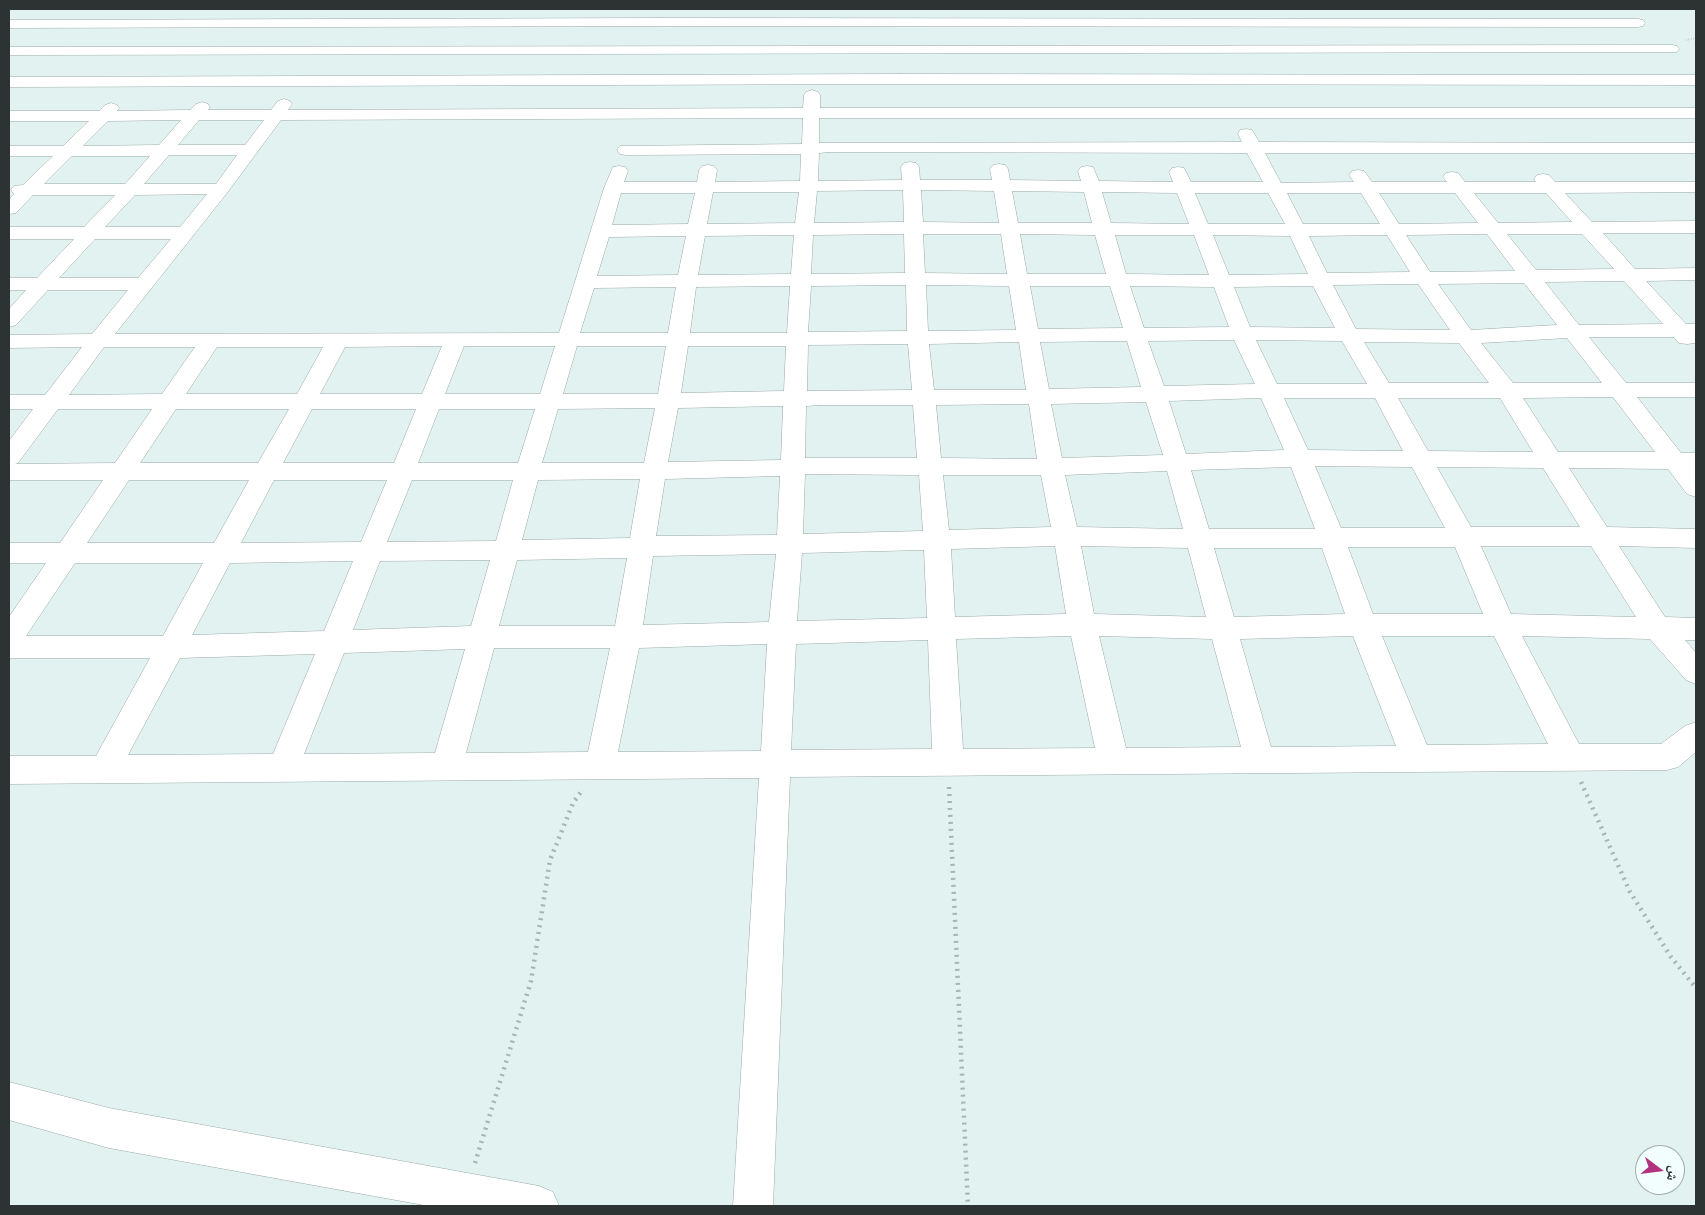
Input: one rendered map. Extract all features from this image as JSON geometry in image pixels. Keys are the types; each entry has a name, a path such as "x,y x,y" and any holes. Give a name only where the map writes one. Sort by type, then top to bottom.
{"street":[{"path":"9,63 75,9"},
{"path":"9,209 171,50 216,9"},
{"path":"9,321 130,189 223,81 289,9"},
{"path":"369,103 433,9"},
{"path":"460,115 516,9"},
{"path":"1394,9 1526,160 1630,274 1688,330 1696,349"},
{"path":"1465,9 1657,201"},
{"path":"1536,9 1695,150"},
{"path":"1620,9 1690,64"},
{"path":"9,24 276,23 354,16 424,23 508,23 592,15 1329,16 1406,22 1638,23"},
{"path":"550,114 592,15"},
{"path":"447,767 528,470 584,282 626,150 663,15"},
{"path":"600,766 627,637 654,471 668,401 677,339 735,15"},
{"path":"968,15 978,80 989,113 996,148 1050,467 1066,536 1082,625 1114,762"},
{"path":"1041,15 1105,230 1118,281 1177,462 1260,760"},
{"path":"9,457 98,341 221,189 302,81 354,16"},
{"path":"753,1206 782,633 790,543 794,466 800,280 809,186 815,16"},
{"path":"896,16 900,79 912,185 918,337 937,540 948,763"},
{"path":"1114,16 1151,114 1168,148 1242,333 1300,458 1332,538 1363,625 1417,759"},
{"path":"1184,16 1297,230 1320,280 1348,333 1464,538 1502,625 1570,758"},
{"path":"1257,16 1280,49 1392,230 1465,337 1507,391 1658,629 1696,672"},
{"path":"1329,16 1460,188 1619,391 1686,461 1696,488"},
{"path":"9,51 1672,49"},
{"path":"9,82 900,79 1138,81 1696,80"},
{"path":"9,116 277,114 369,103 460,115 904,112 1070,114 1696,113"},
{"path":"626,150 809,149 829,147 1080,149 1431,148 1526,160 1604,149 1695,150"},
{"path":"9,151 251,150"},
{"path":"613,188 912,185 1275,188 1696,187"},
{"path":"9,190 221,189"},
{"path":"600,232 804,231 913,228 1010,230 1392,230 1687,227"},
{"path":"9,233 185,233"},
{"path":"584,282 915,279 1221,281 1696,274"},
{"path":"9,284 145,284"},
{"path":"9,341 210,342 677,339 1027,336 1134,333 1348,333 1465,337 1572,331 1688,330"},
{"path":"282,768 336,640 456,339"},
{"path":"105,769 220,553 337,341"},
{"path":"9,639 210,342"},
{"path":"9,402 668,401 1039,397 1270,391 1696,390"},
{"path":"9,472 654,471 773,469 794,466 1050,467 1300,458 1686,461"},
{"path":"9,553 624,549 643,546 762,545 1066,536 1198,539 1598,536 1696,538"},
{"path":"9,647 170,647 336,640 627,637 1082,625 1222,628 1502,625 1696,629"},
{"path":"9,770 1667,757 1696,735"},
{"path":"9,1101 109,1128 540,1206"}],"path":[{"path":"1570,758 1630,892 1671,956 1696,988"},
{"path":"948,763 968,1206"},
{"path":"466,1193 531,981 550,860 573,803 600,766"}]}
